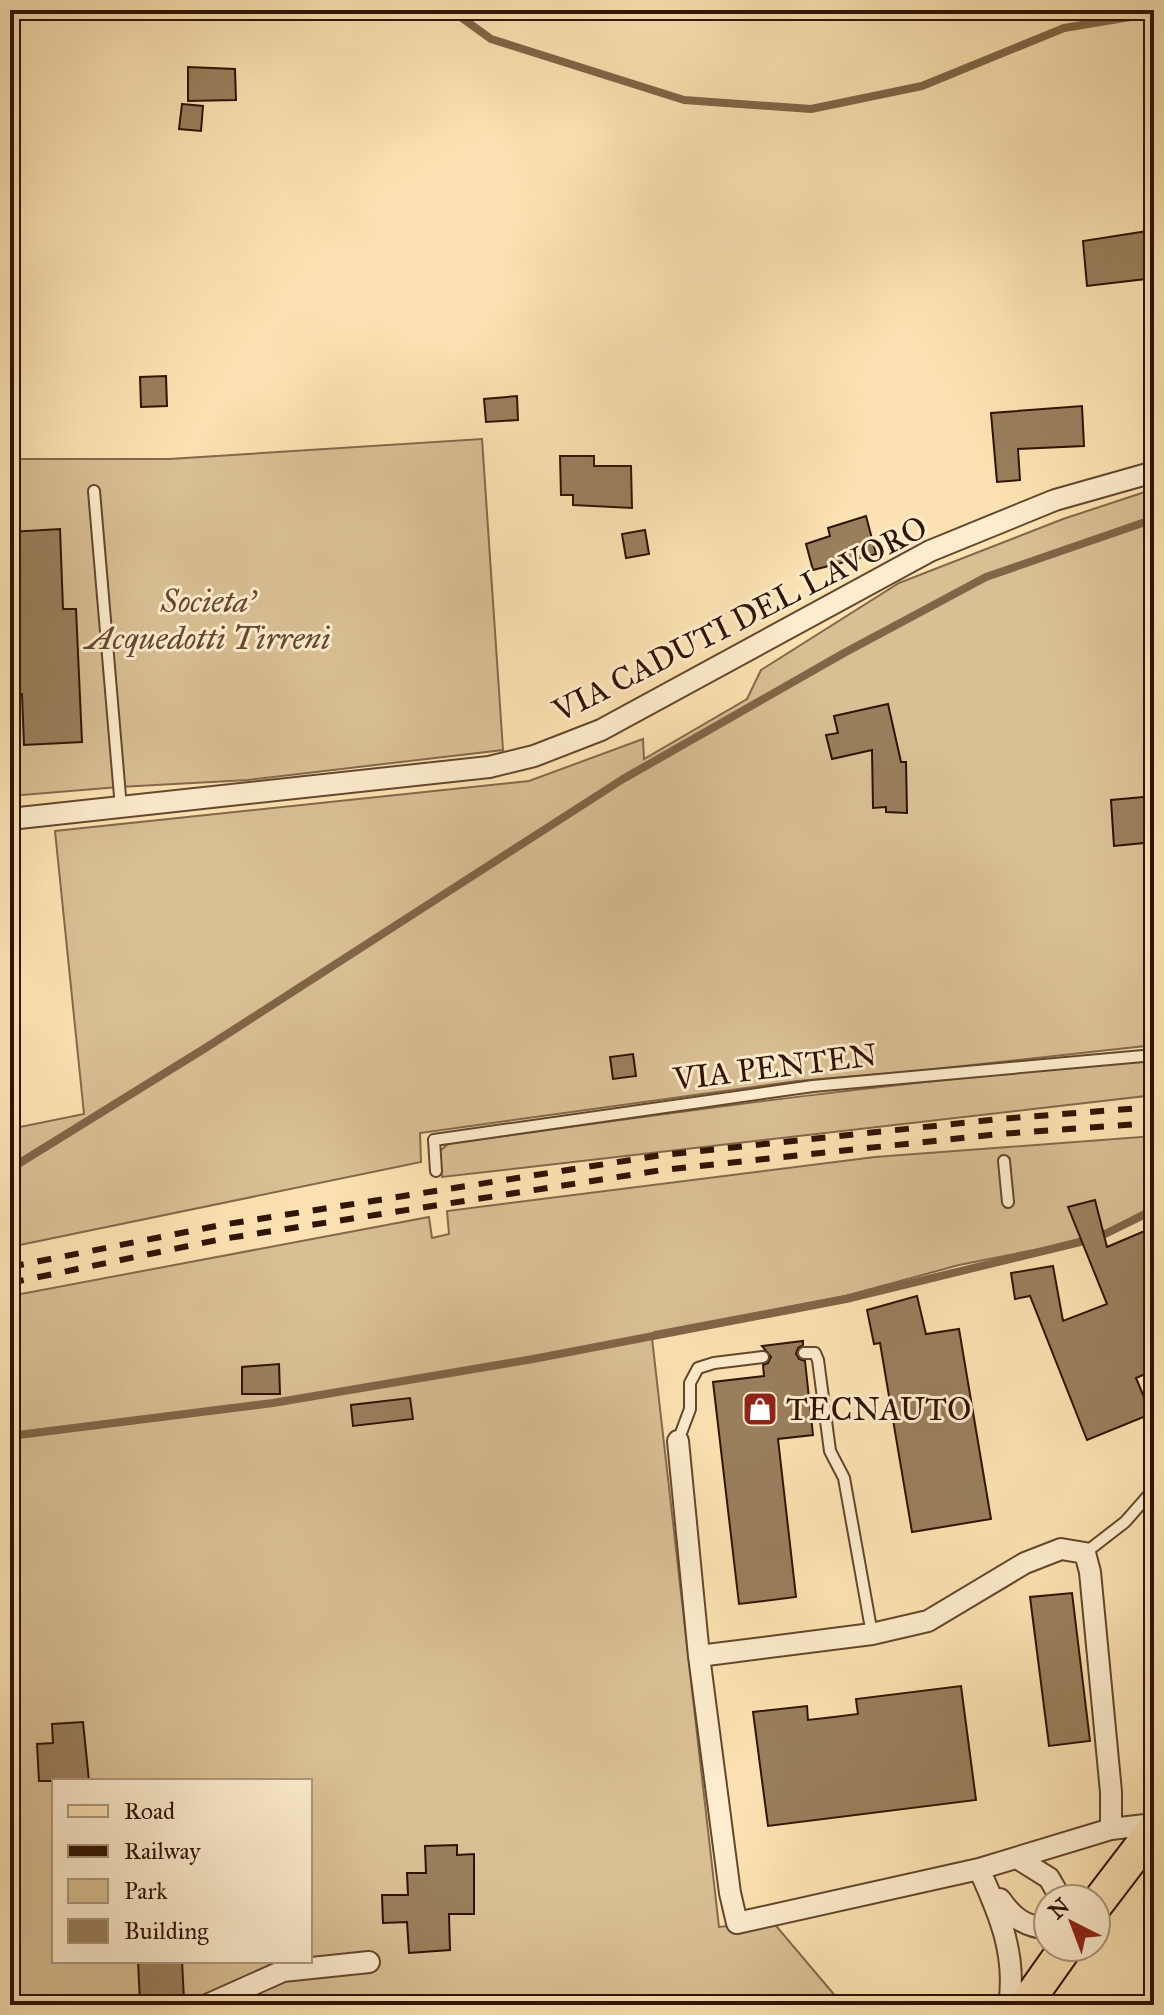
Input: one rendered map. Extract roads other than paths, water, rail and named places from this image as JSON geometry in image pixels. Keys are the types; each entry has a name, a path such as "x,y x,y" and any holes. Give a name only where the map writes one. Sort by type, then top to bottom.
{"main road":[{"path":"1112,1883 1154,1826"},
{"path":"1025,2005 1055,1963"}],"street":[{"name":"VIA CADUTI DEL LAVORO","path":"10,819 489,767 534,756 601,730 930,551 1055,500 1154,472"},
{"path":"678,1441 699,1656 730,1893 737,1923 979,1869 1111,1829 1154,1826"},
{"path":"699,1656 872,1634 928,1621 1025,1563 1061,1549 1085,1553 1090,1572 1111,1792 1111,1829"},
{"path":"1017,1858 1052,1883"},
{"path":"979,1869 1010,1914 1024,1925 1032,1926"},
{"path":"979,1869 1010,1949 1009,2005"},
{"path":"207,2005 283,1971 369,1962"}],"lane":[{"path":"94,491 121,808"},
{"name":"VIA PENTEN","path":"436,1171 434,1140 813,1086 1154,1055"},
{"path":"1004,1161 1008,1202"},
{"path":"804,1353 815,1353 818,1360 830,1451 844,1478 872,1634"},
{"path":"678,1441 690,1409 690,1383 698,1368 763,1357"},
{"path":"1085,1553 1125,1522 1154,1489"}],"waterway":[{"path":"451,10 491,39 684,100 811,109 922,86 1064,28 1154,13"},
{"path":"10,1169 207,1047 623,779 844,653 986,577 1154,519"},
{"path":"10,1436 273,1403 533,1359 846,1299 1080,1242 1105,1234 1154,1210"}],"railway":[{"path":"10,1267 221,1225 662,1155 999,1119 1154,1107"},
{"path":"10,1283 222,1239 662,1170 999,1134 1154,1123"}],"place":[{"name":"TECNAUTO","path":"760,1409"}],"park label":[{"name":"Societa' Acquedotti Tirreni","path":"208,620"}]}
